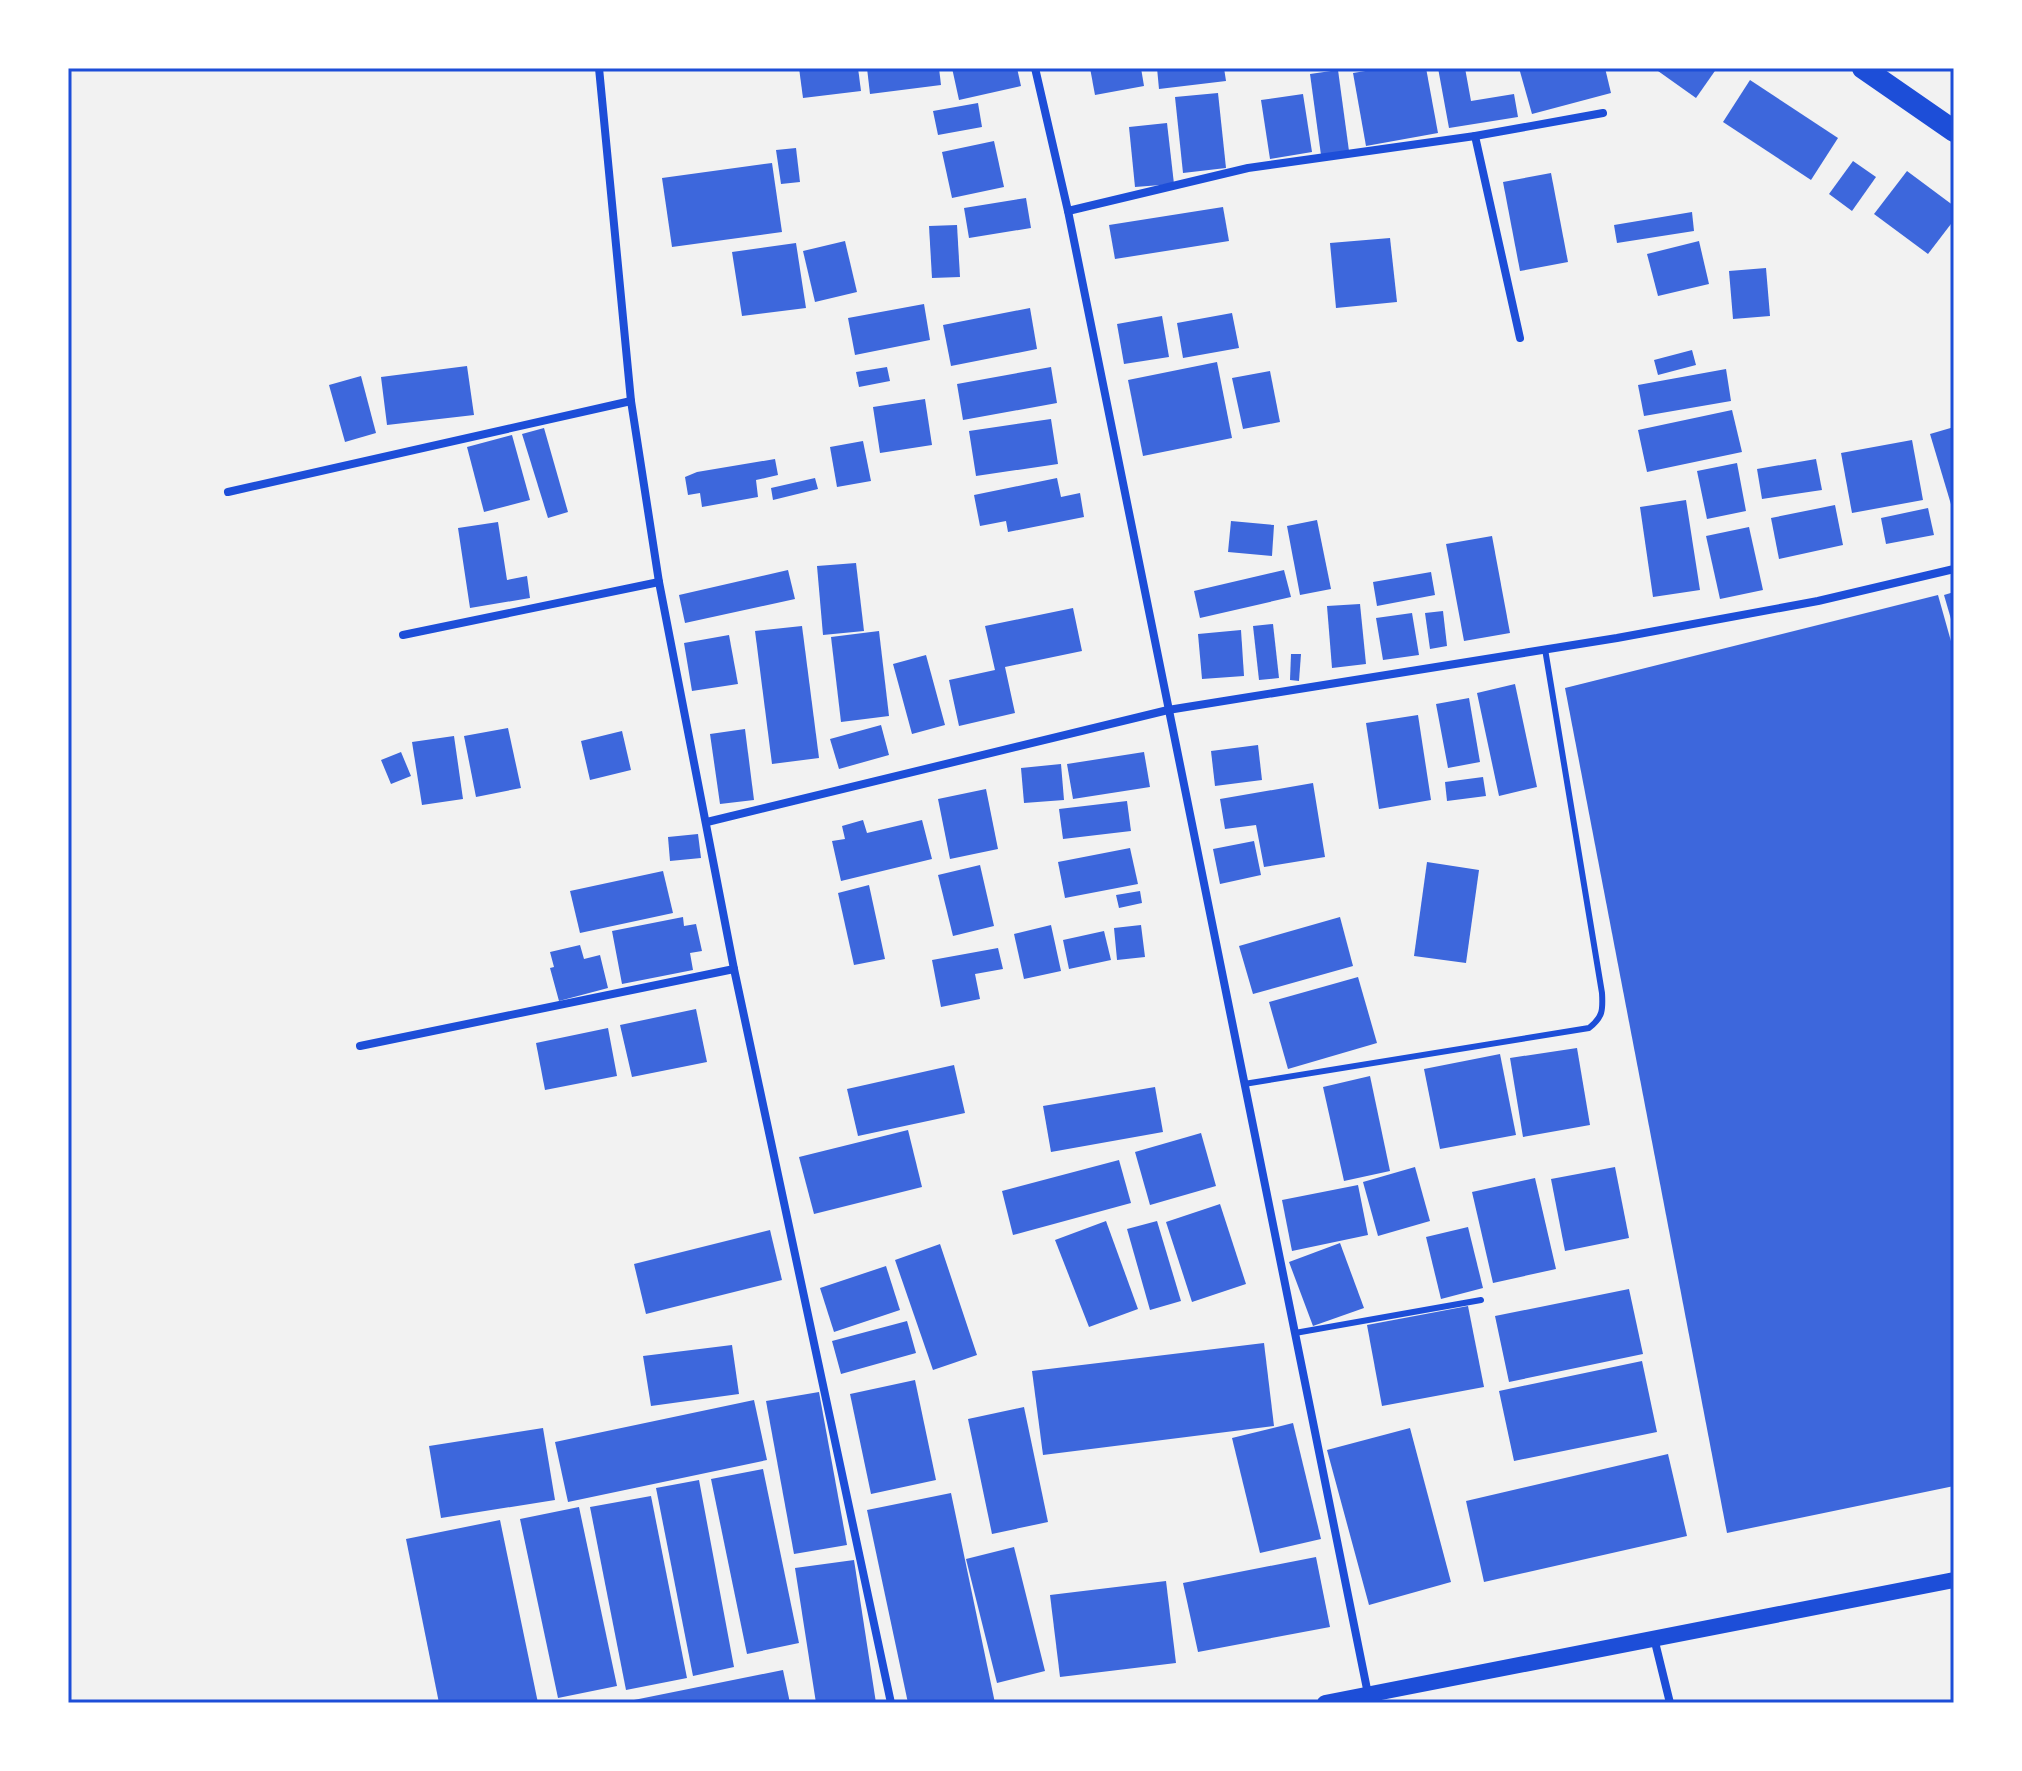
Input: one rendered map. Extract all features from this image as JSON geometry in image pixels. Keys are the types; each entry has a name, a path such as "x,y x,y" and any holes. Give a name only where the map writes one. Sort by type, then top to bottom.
{"highway":[{"path":"1863,68 1954,131"}],"main road":[{"path":"1325,1703 1954,1580"}],"street":[{"path":"599,68 631,401 659,582 734,969 891,1703"},
{"path":"1035,68 1068,211 1368,1694"},
{"path":"1068,211 1248,168 1475,136 1603,113"},
{"path":"1475,136 1520,338"},
{"path":"228,492 631,401"},
{"path":"707,822 1168,710 1818,601 1954,569"},
{"path":"403,635 659,582"},
{"path":"360,1046 734,969"},
{"path":"1654,1637 1670,1703"}],"lane":[{"path":"1244,1084 1589,1028 1599,1020 1603,1010 1602,993 1545,649"},
{"path":"1295,1333 1481,1300"}],"building":[{"path":"799,68 858,68 861,91 803,98"},
{"path":"867,68 939,68 941,85 870,94"},
{"path":"952,68 1017,68 1021,86 959,100"},
{"path":"1090,68 1141,68 1144,86 1095,95"},
{"path":"1157,68 1224,68 1226,81 1159,89"},
{"path":"1384,68 1426,68 1438,133 1366,146 1353,73"},
{"path":"1438,68 1465,68 1471,101 1514,94 1518,117 1449,128"},
{"path":"1519,68 1605,68 1611,93 1532,114"},
{"path":"1660,68 1717,68 1696,98 1658,71"},
{"path":"1338,70 1349,151 1321,155 1310,74"},
{"path":"1750,80 1838,138 1811,180 1723,122"},
{"path":"1218,93 1226,168 1183,173 1175,97"},
{"path":"1303,94 1312,152 1270,159 1261,100"},
{"path":"978,103 982,127 938,135 933,111"},
{"path":"1167,123 1174,184 1135,187 1129,127"},
{"path":"994,141 1004,187 952,198 942,152"},
{"path":"796,148 800,182 781,184 776,150"},
{"path":"1853,161 1876,177 1852,211 1829,194"},
{"path":"772,163 782,232 672,247 662,178"},
{"path":"1907,171 1954,206 1954,220 1928,254 1874,214"},
{"path":"1551,173 1568,262 1520,271 1503,182"},
{"path":"1026,198 1031,228 969,238 964,208"},
{"path":"1223,207 1229,241 1115,259 1109,225"},
{"path":"1692,212 1694,231 1617,243 1614,225"},
{"path":"957,225 960,277 932,278 929,226"},
{"path":"1390,238 1397,302 1336,308 1330,243"},
{"path":"845,241 857,292 815,302 803,251"},
{"path":"1699,241 1709,284 1658,296 1647,254"},
{"path":"796,243 806,308 742,316 732,252"},
{"path":"1766,268 1770,316 1733,319 1729,271"},
{"path":"924,304 930,340 855,355 848,318"},
{"path":"1030,308 1037,349 951,366 943,325"},
{"path":"1232,313 1239,348 1183,358 1177,323"},
{"path":"1162,316 1169,357 1124,364 1117,324"},
{"path":"1692,350 1696,365 1658,375 1654,360"},
{"path":"1217,362 1232,438 1143,456 1128,380"},
{"path":"467,366 474,415 387,425 381,377"},
{"path":"887,367 890,381 859,387 856,372"},
{"path":"1051,367 1057,403 963,420 957,384"},
{"path":"1726,369 1731,401 1644,416 1638,385"},
{"path":"1270,371 1280,422 1243,429 1232,378"},
{"path":"361,376 376,433 345,442 329,385"},
{"path":"925,399 932,445 880,453 873,407"},
{"path":"1732,410 1742,452 1647,472 1638,430"},
{"path":"1051,419 1058,464 976,476 969,431"},
{"path":"1954,427 1954,511 1953,511 1930,434"},
{"path":"544,428 568,512 548,518 522,434"},
{"path":"512,435 530,500 484,512 467,447"},
{"path":"1912,440 1923,500 1852,513 1841,453"},
{"path":"863,441 871,481 837,487 830,447"},
{"path":"775,459 778,475 756,480 758,497 702,507 700,493 688,495 685,477 697,472"},
{"path":"1816,459 1822,490 1762,499 1757,469"},
{"path":"1737,463 1746,511 1707,519 1697,471"},
{"path":"815,478 818,489 773,500 771,488"},
{"path":"1057,478 1061,497 1080,493 1084,517 1008,532 1006,521 980,526 974,495"},
{"path":"1686,500 1700,590 1653,597 1640,507"},
{"path":"1835,505 1843,545 1779,559 1771,518"},
{"path":"1928,508 1934,535 1886,544 1881,518"},
{"path":"1317,520 1331,589 1300,595 1287,526"},
{"path":"1231,521 1274,525 1272,556 1228,552"},
{"path":"498,522 507,580 527,576 530,598 470,608 458,528"},
{"path":"1749,527 1763,590 1720,599 1706,536"},
{"path":"1492,536 1510,633 1464,641 1446,544"},
{"path":"856,563 864,631 823,635 817,566"},
{"path":"788,570 795,599 685,623 679,595"},
{"path":"1284,570 1291,597 1200,618 1194,591"},
{"path":"1431,572 1435,595 1377,606 1373,582"},
{"path":"1954,592 1954,625 1953,626 1944,595"},
{"path":"1938,595 1954,652 1954,1486 1727,1533 1565,688"},
{"path":"1360,604 1366,664 1332,668 1327,606"},
{"path":"1073,608 1082,651 1005,667 1015,713 959,726 949,680 995,670 985,626"},
{"path":"1443,611 1447,646 1430,649 1425,613"},
{"path":"1412,613 1419,655 1383,660 1376,618"},
{"path":"1273,624 1279,678 1259,680 1253,626"},
{"path":"802,626 819,758 772,764 755,631"},
{"path":"1241,630 1244,676 1202,679 1198,634"},
{"path":"879,631 889,716 841,722 831,637"},
{"path":"729,635 738,684 692,691 684,643"},
{"path":"1291,654 1301,654 1299,681 1290,680"},
{"path":"926,655 945,725 912,734 893,664"},
{"path":"1515,684 1537,787 1499,796 1477,693"},
{"path":"1469,698 1480,762 1448,768 1436,704"},
{"path":"1418,715 1431,800 1379,809 1366,723"},
{"path":"881,725 889,755 839,769 830,739"},
{"path":"508,728 521,788 476,797 464,736"},
{"path":"745,729 754,800 720,804 710,734"},
{"path":"622,731 631,770 590,780 581,741"},
{"path":"454,736 463,799 422,805 412,742"},
{"path":"1258,745 1262,780 1215,786 1211,751"},
{"path":"401,752 411,776 391,784 381,760"},
{"path":"1144,752 1150,787 1073,799 1067,764"},
{"path":"1061,764 1064,800 1024,803 1021,768"},
{"path":"1483,777 1486,796 1447,801 1445,782"},
{"path":"1313,783 1325,857 1264,867 1256,825 1225,829 1220,799"},
{"path":"986,789 998,849 950,859 938,799"},
{"path":"1127,801 1131,831 1063,839 1059,809"},
{"path":"863,820 867,833 922,820 932,859 841,881 832,841 845,839 842,826"},
{"path":"698,834 701,858 670,861 668,837"},
{"path":"1254,841 1261,875 1220,884 1213,849"},
{"path":"1130,848 1138,884 1065,898 1058,862"},
{"path":"1427,862 1479,870 1466,963 1414,956"},
{"path":"980,865 994,926 953,936 938,875"},
{"path":"663,871 673,913 580,933 570,891"},
{"path":"869,885 885,959 854,965 838,893"},
{"path":"1140,891 1142,903 1119,908 1116,895"},
{"path":"683,917 684,926 696,924 702,951 690,953 693,970 622,984 612,931"},
{"path":"1340,917 1353,966 1253,994 1239,946"},
{"path":"1051,925 1061,971 1024,979 1014,934"},
{"path":"1141,925 1145,957 1117,960 1114,928"},
{"path":"1104,931 1111,960 1069,969 1063,940"},
{"path":"580,945 584,959 600,955 608,988 559,1001 550,968 554,967 550,952"},
{"path":"998,948 1003,969 975,974 980,999 941,1007 932,960"},
{"path":"1358,977 1377,1043 1288,1069 1269,1002"},
{"path":"696,1009 707,1062 632,1077 620,1025"},
{"path":"608,1028 617,1076 545,1090 536,1043"},
{"path":"1577,1048 1590,1125 1523,1137 1510,1058"},
{"path":"1500,1054 1516,1135 1440,1149 1424,1069"},
{"path":"954,1065 965,1113 858,1136 847,1089"},
{"path":"1370,1076 1390,1171 1344,1181 1323,1087"},
{"path":"1155,1087 1163,1132 1051,1152 1043,1106"},
{"path":"908,1130 922,1187 814,1214 799,1157"},
{"path":"1201,1133 1216,1186 1150,1205 1135,1152"},
{"path":"1119,1160 1131,1203 1013,1235 1002,1191"},
{"path":"1415,1167 1430,1221 1378,1236 1363,1182"},
{"path":"1615,1167 1629,1238 1565,1251 1551,1179"},
{"path":"1535,1178 1556,1269 1493,1283 1472,1192"},
{"path":"1358,1185 1368,1235 1292,1251 1282,1200"},
{"path":"1220,1204 1246,1284 1192,1302 1166,1222"},
{"path":"1106,1221 1138,1309 1089,1327 1055,1240"},
{"path":"1157,1221 1181,1301 1150,1310 1127,1229"},
{"path":"1468,1227 1483,1288 1441,1299 1426,1237"},
{"path":"770,1230 782,1280 646,1314 634,1264"},
{"path":"1340,1243 1364,1308 1313,1326 1289,1262"},
{"path":"940,1244 977,1355 933,1370 895,1260"},
{"path":"886,1266 900,1310 834,1332 820,1288"},
{"path":"1629,1289 1643,1354 1509,1382 1495,1316"},
{"path":"1468,1306 1484,1387 1382,1406 1367,1325"},
{"path":"907,1321 916,1353 841,1374 832,1341"},
{"path":"1264,1343 1274,1426 1043,1455 1032,1371"},
{"path":"732,1345 739,1394 651,1406 643,1356"},
{"path":"1642,1361 1657,1432 1514,1461 1499,1391"},
{"path":"915,1380 936,1480 871,1494 850,1394"},
{"path":"819,1392 847,1545 794,1554 766,1401"},
{"path":"754,1400 767,1460 568,1502 555,1442"},
{"path":"1024,1407 1048,1522 992,1534 968,1419"},
{"path":"1293,1423 1321,1539 1260,1553 1232,1438"},
{"path":"543,1428 555,1500 441,1518 429,1446"},
{"path":"1410,1428 1451,1582 1369,1605 1327,1450"},
{"path":"1668,1454 1687,1536 1484,1582 1466,1501"},
{"path":"763,1469 799,1643 747,1654 711,1479"},
{"path":"699,1480 734,1667 693,1676 656,1488"},
{"path":"951,1493 995,1703 908,1703 867,1510"},
{"path":"651,1496 687,1678 626,1690 590,1507"},
{"path":"579,1507 617,1686 558,1698 520,1519"},
{"path":"500,1520 538,1703 439,1703 406,1539"},
{"path":"1014,1547 1045,1671 997,1683 966,1559"},
{"path":"1316,1557 1330,1627 1198,1652 1183,1583"},
{"path":"854,1560 876,1703 816,1703 795,1568"},
{"path":"1166,1581 1176,1663 1060,1677 1050,1595"},
{"path":"783,1670 790,1703 624,1703 624,1702"}]}
